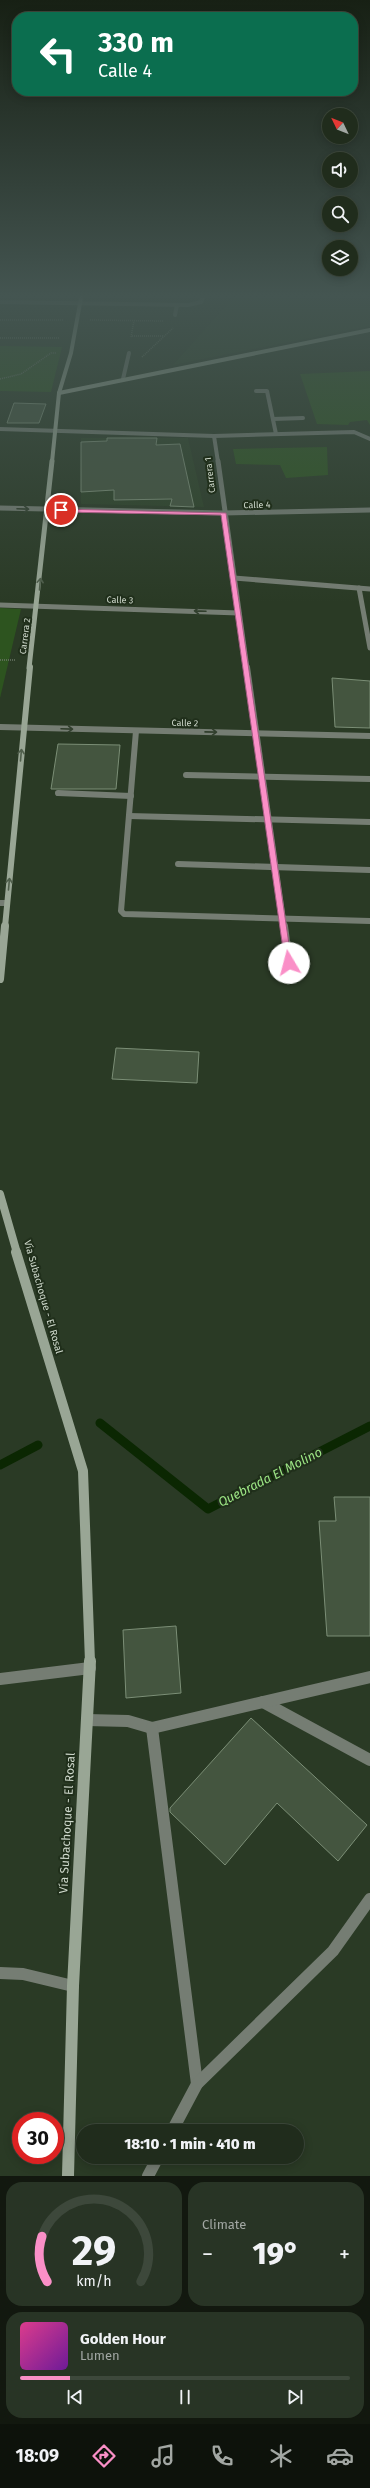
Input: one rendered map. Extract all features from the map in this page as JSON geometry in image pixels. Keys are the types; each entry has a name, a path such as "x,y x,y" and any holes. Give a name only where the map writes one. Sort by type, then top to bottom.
{"street":[{"name":"Carrera 2","path":"0,979 4,903 38,607 46,510 58,400"},
{"path":"269,400 276,434"},
{"path":"273,419 303,418"},
{"path":"361,427 361,433"},
{"path":"0,429 214,436 361,433 370,438"},
{"name":"Carrera 1","path":"214,436 289,963"},
{"name":"Calle 4","path":"0,508 224,513 370,510"},
{"path":"234,578 370,589"},
{"path":"359,588 370,648"},
{"name":"Calle 3","path":"0,605 239,613"},
{"name":"Calle 2","path":"0,727 370,736"},
{"path":"136,731 121,911 124,914 283,920 370,921"},
{"path":"186,775 262,775 370,779"},
{"path":"58,793 131,796"},
{"path":"129,816 370,822"},
{"path":"178,864 370,870"},
{"name":"Vía Subachoque - El Rosal","path":"0,1194 62,1406 83,1471 90,1668 73,1986 68,2176"},
{"path":"0,1679 90,1668"},
{"path":"87,1720 128,1721 152,1728 370,1677"},
{"path":"263,1702 370,1760"},
{"path":"152,1728 197,2084"},
{"path":"176,2124 197,2084 333,1950 370,1899"},
{"path":"0,1973 23,1974 73,1986"},
{"path":"148,2176 154,2164"}],"shaded area":[{"path":"81,438 188,438 204,507 81,504"}],"green space":[{"path":"309,400 370,400 370,425 367,420 350,422 348,425 317,424"},
{"path":"327,447 328,475 286,478 280,465 236,464 233,449"},
{"path":"0,608 21,609 0,698"}],"building":[{"path":"14,403 46,404 39,423 7,423"},
{"path":"107,438 157,438 156,445 180,444 194,507 170,506 172,499 114,500 114,490 81,492 81,442 107,441"},
{"path":"332,678 370,681 370,728 335,727"},
{"path":"58,744 120,745 116,789 51,789"},
{"path":"116,1048 199,1052 197,1083 112,1079"},
{"path":"334,1497 370,1497 370,1636 327,1636 319,1521 336,1521"},
{"path":"176,1626 181,1693 126,1698 123,1630"},
{"path":"251,1718 367,1825 338,1861 277,1803 225,1865 170,1812 170,1808"}],"waterway":[{"name":"Quebrada El Molino","path":"100,1423 208,1509 370,1426"},
{"name":"Quebrada El Molino","path":"0,1465 38,1445"}],"route":[{"path":"61,510 224,513 289,963"}]}
